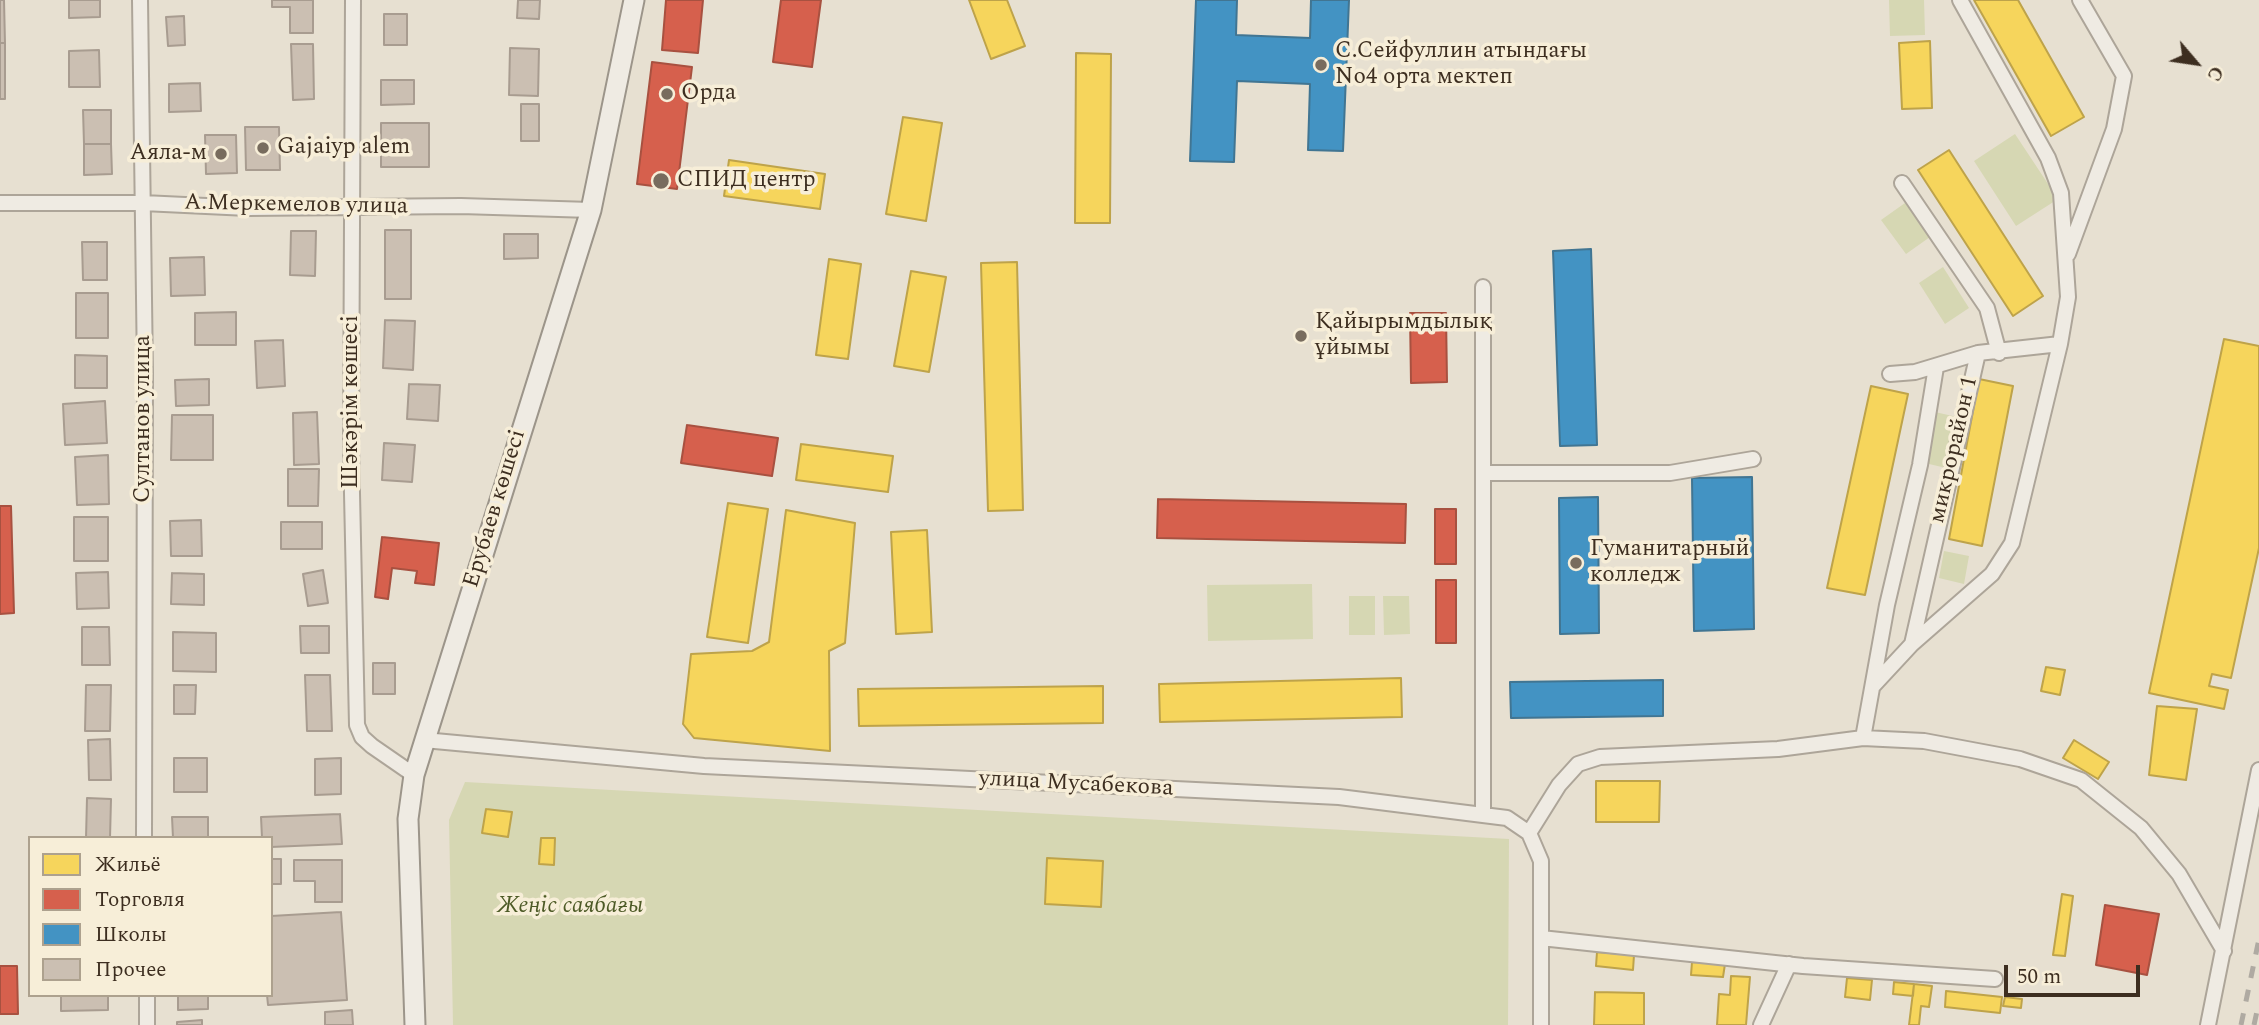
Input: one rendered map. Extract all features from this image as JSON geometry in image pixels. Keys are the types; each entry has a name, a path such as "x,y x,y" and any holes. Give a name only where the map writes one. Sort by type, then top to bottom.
{"main road":[{"name":"Ерубаев көшесі","path":"415,1025 408,820 414,775 591,210 634,0"}],"street":[{"name":"Султанов улица","path":"140,0 144,836"},
{"name":"Шәкәрім көшесі","path":"353,0 351,447 357,725 362,737 372,746 414,775"},
{"path":"1872,687 1912,644 1992,574 2012,543 2060,344 2068,297 2061,193 2048,158 1960,0"},
{"path":"2066,262 2114,129 2124,76 2080,0"},
{"path":"1902,183 1987,308 1999,353"},
{"name":"А.Меркемелов улица","path":"0,203 143,203 354,209 461,206 591,210"},
{"path":"1483,287 1483,815"},
{"name":"микрорайон 1","path":"1912,644 1978,353 1999,353 2060,344"},
{"path":"1890,374 1936,367 1978,353"},
{"path":"1863,738 1887,605 1920,465 1936,367"},
{"path":"1483,473 1670,473 1753,459"},
{"path":"1541,1025 1541,861 1529,834 1559,785 1578,764 1600,757 1778,749 1863,738 1924,741 2007,756 2081,780 2141,828 2179,874 2224,951"},
{"name":"улица Мусабекова","path":"424,740 704,766 1339,797 1507,818 1529,834"},
{"path":"2208,1025 2259,770"},
{"path":"1541,937 1789,964 1995,979"},
{"path":"1761,1025 1789,964"},
{"path":"147,997 147,1025"}],"green space":[{"path":"1889,0 1924,0 1925,35 1890,36"},
{"path":"2015,134 2058,199 2016,226 1974,161"},
{"path":"1905,203 1930,237 1906,254 1881,220"},
{"path":"1943,267 1969,308 1945,324 1919,283"},
{"path":"1935,412 1957,417 1946,468 1925,463"},
{"path":"1944,551 1969,556 1964,584 1939,578"},
{"path":"1312,584 1313,639 1208,641 1207,585"},
{"path":"1349,596 1375,596 1375,635 1349,635"},
{"path":"1383,596 1409,596 1410,634 1384,635"},
{"name":"Жеңіс саябағы","path":"465,782 1509,839 1508,1025 453,1025 449,820"}],"building: Жильё":[{"path":"969,0 1007,0 1025,46 991,59"},
{"path":"1974,0 2018,0 2084,117 2051,136"},
{"path":"1930,41 1932,108 1902,109 1899,43"},
{"path":"1076,53 1111,54 1110,223 1075,223"},
{"path":"903,117 942,123 926,221 886,214"},
{"path":"1949,150 2043,296 2013,316 1918,170"},
{"path":"729,160 825,174 820,209 724,196"},
{"path":"829,259 861,264 848,359 816,355"},
{"path":"1017,262 1023,510 988,511 981,263"},
{"path":"911,271 946,277 929,372 894,366"},
{"path":"2224,339 2259,346 2259,548 2231,678 2212,674 2209,686 2228,690 2224,709 2149,693"},
{"path":"1979,379 2013,386 1982,546 1949,539"},
{"path":"1871,386 1908,394 1865,595 1827,588"},
{"path":"801,444 893,456 888,492 796,480"},
{"path":"728,503 768,509 748,643 707,637"},
{"path":"786,510 855,523 845,643 829,651 830,751 694,738 683,724 691,654 752,651 769,642"},
{"path":"927,530 932,632 896,634 891,532"},
{"path":"2046,667 2065,670 2060,695 2041,691"},
{"path":"1401,678 1402,717 1160,722 1159,684"},
{"path":"1103,686 1103,723 859,726 858,689"},
{"path":"2157,706 2197,709 2186,780 2149,775"},
{"path":"2074,740 2109,762 2098,779 2063,758"},
{"path":"1596,781 1660,781 1659,822 1596,822"},
{"path":"486,809 512,812 508,837 482,833"},
{"path":"541,838 555,838 554,865 539,864"},
{"path":"1047,858 1103,861 1101,907 1045,904"},
{"path":"2062,894 2073,896 2065,956 2053,955"},
{"path":"1597,952 1634,955 1633,970 1596,966"},
{"path":"1692,962 1725,964 1723,977 1691,975"},
{"path":"1731,976 1750,977 1746,1025 1717,1025 1719,994 1730,995"},
{"path":"1847,978 1872,980 1870,1000 1845,997"},
{"path":"1894,982 1914,984 1913,996 1893,994"},
{"path":"1914,984 1932,986 1929,1007 1921,1006 1919,1025 1909,1025"},
{"path":"1946,991 2002,997 2000,1013 1945,1007"},
{"path":"1595,992 1644,993 1644,1025 1594,1025"},
{"path":"2005,997 2022,999 2021,1008 2003,1006"}],"building: Торговля":[{"path":"666,0 703,0 698,53 662,50"},
{"path":"781,0 821,0 812,67 773,62"},
{"path":"652,62 692,67 677,189 637,184"},
{"path":"1410,313 1446,313 1447,382 1411,383"},
{"path":"687,425 778,438 772,476 681,463"},
{"path":"1158,499 1406,504 1405,543 1157,538"},
{"path":"0,506 11,506 14,613 0,614"},
{"path":"1435,509 1456,509 1456,564 1435,564"},
{"path":"382,537 439,543 434,585 415,583 417,571 392,568 388,599 375,597"},
{"path":"1436,580 1456,580 1456,643 1436,643"},
{"path":"2105,905 2159,914 2147,975 2096,965"},
{"path":"0,966 17,966 18,1014 0,1014"}],"building: Школы":[{"name":"С.Сейфуллин атындағы No4 орта мектеп","path":"1196,0 1237,0 1236,35 1310,38 1311,0 1349,0 1343,151 1308,150 1310,84 1237,81 1234,162 1190,161"},
{"path":"1591,249 1597,445 1560,446 1553,251"},
{"path":"1752,477 1754,629 1694,631 1692,478"},
{"name":"Гуманитарный колледж","path":"1598,497 1599,633 1560,634 1559,498"},
{"path":"1663,680 1663,716 1511,718 1510,682"}],"building: Прочее":[{"path":"0,0 4,0 5,43 0,43"},
{"path":"69,0 100,0 100,17 69,18"},
{"path":"272,0 313,0 313,33 290,33 290,7 272,7"},
{"path":"518,0 540,0 539,19 517,18"},
{"path":"384,14 407,14 407,45 384,45"},
{"path":"184,16 185,45 168,46 166,17"},
{"path":"0,43 5,43 5,99 0,99"},
{"path":"291,44 313,44 314,99 293,100"},
{"path":"510,48 539,49 538,96 509,95"},
{"path":"99,50 100,87 69,87 69,51"},
{"path":"381,80 414,80 414,104 381,105"},
{"path":"200,83 201,111 169,112 169,84"},
{"path":"521,104 539,104 539,141 521,141"},
{"path":"83,110 111,110 111,144 84,144"},
{"path":"381,123 429,123 429,167 381,167"},
{"name":"Gajaiyp alem","path":"245,127 279,127 280,170 246,170"},
{"name":"Аяла-м","path":"205,135 236,135 237,173 206,174"},
{"path":"84,144 111,144 112,174 84,175"},
{"path":"385,230 411,230 411,299 385,299"},
{"path":"291,231 316,231 315,276 290,275"},
{"path":"504,234 538,234 538,258 504,259"},
{"path":"82,242 107,242 107,280 83,280"},
{"path":"204,257 205,295 171,296 170,258"},
{"path":"76,293 108,293 108,338 76,338"},
{"path":"236,312 236,345 195,345 195,313"},
{"path":"385,320 415,321 413,370 383,368"},
{"path":"283,340 285,386 257,388 255,341"},
{"path":"75,355 107,356 107,388 75,388"},
{"path":"209,379 209,405 176,406 175,380"},
{"path":"409,384 440,385 438,421 407,419"},
{"path":"105,401 107,443 65,445 63,404"},
{"path":"317,412 319,464 294,465 293,413"},
{"path":"172,415 213,415 213,460 171,460"},
{"path":"384,443 415,445 412,482 382,480"},
{"path":"108,455 109,504 77,505 75,457"},
{"path":"288,469 319,469 318,506 288,506"},
{"path":"74,517 108,517 108,561 74,561"},
{"path":"201,520 202,556 171,556 170,521"},
{"path":"281,522 322,522 322,549 281,549"},
{"path":"323,570 328,603 308,606 303,574"},
{"path":"108,572 109,608 77,609 76,573"},
{"path":"172,573 204,574 204,605 171,604"},
{"path":"300,626 329,626 329,653 301,653"},
{"path":"82,627 109,627 110,665 82,665"},
{"path":"173,632 216,633 216,672 173,671"},
{"path":"373,663 395,663 395,694 373,694"},
{"path":"305,675 330,675 332,731 307,731"},
{"path":"86,685 111,685 110,731 85,731"},
{"path":"174,685 196,685 195,714 174,714"},
{"path":"110,739 111,780 89,780 88,740"},
{"path":"174,758 207,758 207,792 174,792"},
{"path":"341,758 341,794 315,795 315,759"},
{"path":"87,798 111,799 110,836 86,836"},
{"path":"340,814 342,844 273,847 273,836 262,836 261,817"},
{"path":"172,817 208,817 208,836 173,836"},
{"path":"273,859 281,859 281,884 273,884"},
{"path":"294,860 342,860 342,902 315,902 315,881 294,881"},
{"path":"341,912 347,1000 268,1005 267,997 273,997 273,916"},
{"path":"61,997 108,997 108,1010 61,1011"},
{"path":"178,997 208,997 208,1009 178,1010"},
{"path":"352,1010 353,1025 325,1025 325,1012"},
{"path":"202,1020 202,1025 177,1025 177,1022"}],"railway":[{"path":"2241,1025 2259,939"},
{"path":"2254,1025 2259,1002"}],"place":[{"name":"С.Сейфуллин атындағы No4 орта мектеп","path":"1321,65"},
{"name":"Орда","path":"667,94"},
{"name":"Gajaiyp alem","path":"263,148"},
{"name":"Аяла-м","path":"221,154"},
{"name":"СПИД центр","path":"661,181"},
{"name":"Қайырымдылық ұйымы","path":"1301,336"},
{"name":"Гуманитарный колледж","path":"1576,563"}]}
